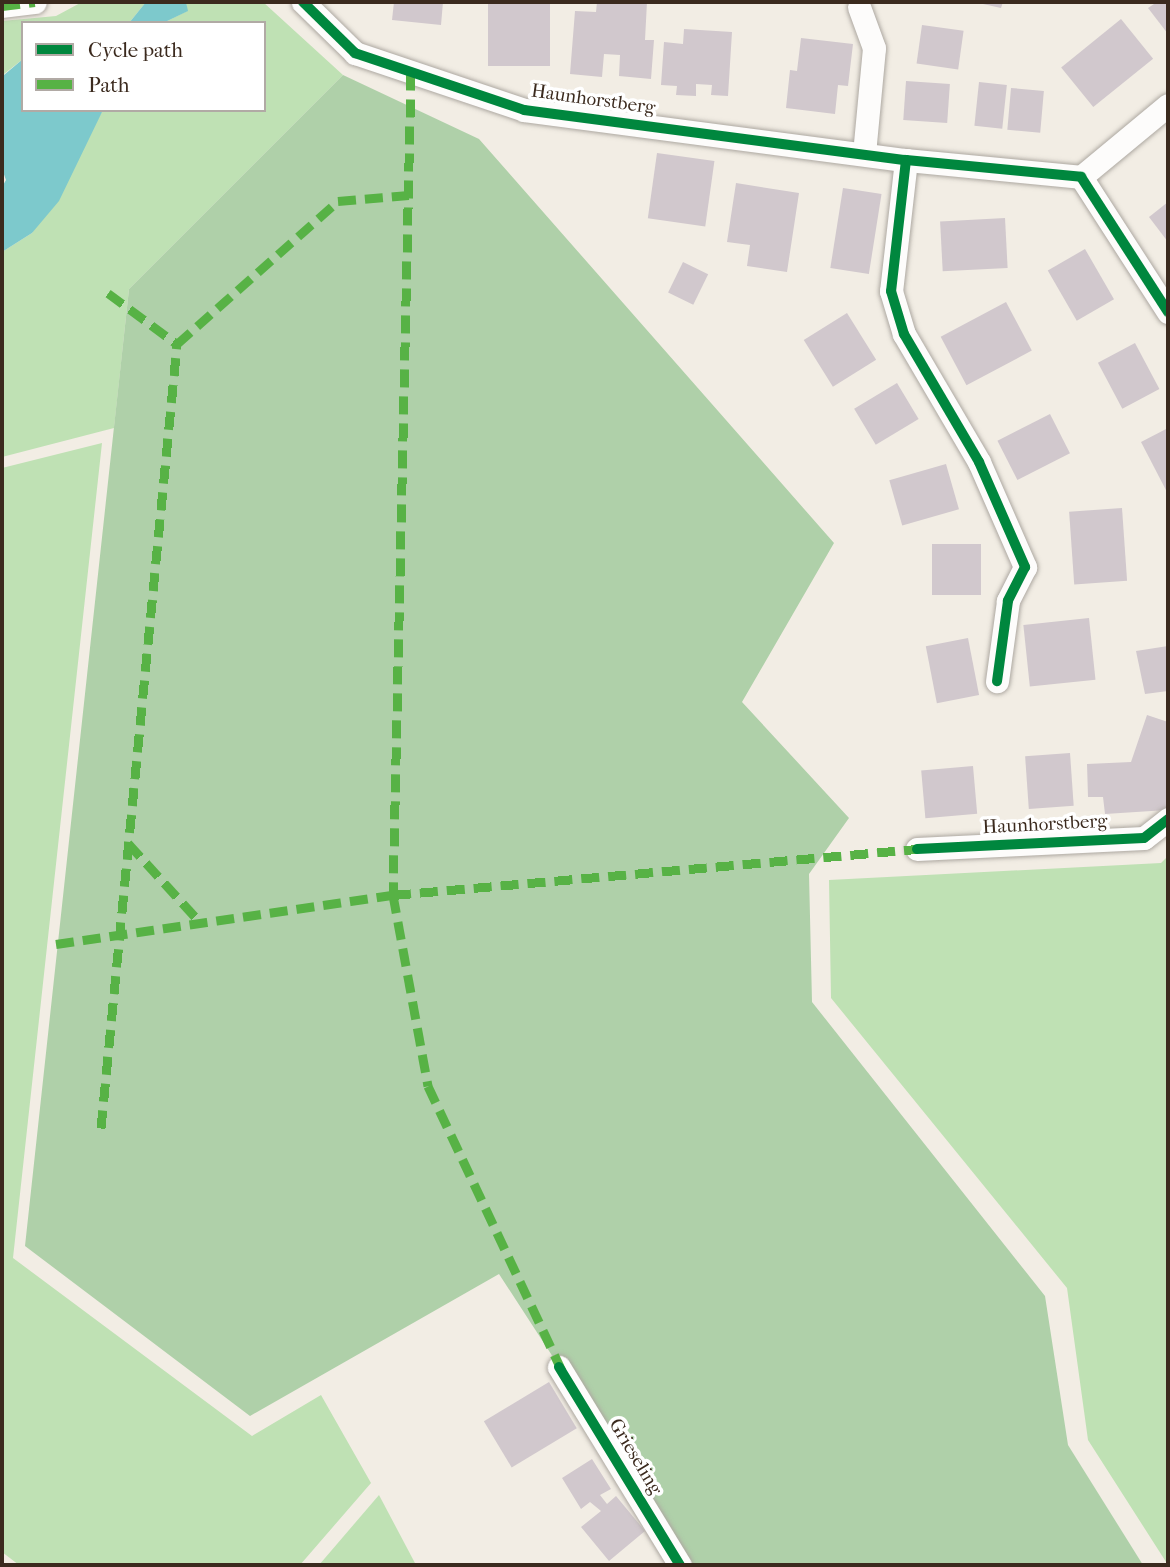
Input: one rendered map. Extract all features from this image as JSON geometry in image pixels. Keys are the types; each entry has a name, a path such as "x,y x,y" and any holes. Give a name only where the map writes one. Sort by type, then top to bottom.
{"street":[{"path":"2,6 35,2"},
{"name":"Haunhorstberg","path":"303,2 355,53 524,110 906,160 1081,177"},
{"path":"859,7 874,47 864,154"},
{"path":"1168,105 1081,177 1168,312"},
{"path":"906,160 891,291 904,334 979,462 1026,567 1008,601 997,681"},
{"name":"Haunhorstberg","path":"917,849 1144,838 1168,818"},
{"name":"Grieseling","path":"559,1367 680,1565"}],"green space":[{"path":"82,2 146,2 131,21 21,21 21,61 4,74 2,82 2,21 56,16"},
{"path":"186,2 263,2 343,75 129,289 114,428 2,457 2,252 32,233 102,112 266,112 266,21 167,21 187,11"},
{"path":"343,75 479,139 834,543 742,702 849,818 809,874 812,1002 1045,1296 1068,1445 1143,1565 688,1565 499,1274 250,1416 25,1246 129,289"},
{"path":"102,443 13,1258 252,1436 321,1395 371,1483 300,1565 19,1565 2,1552 2,468"},
{"path":"1168,856 1168,1565 1088,1440 1067,1288 831,998 829,880 1161,863"},
{"path":"379,1495 416,1565 319,1565"}],"water":[{"path":"146,2 186,2 188,11 167,21 131,21"},
{"path":"21,61 21,112 102,112 59,201 32,233 2,252 2,187 6,180 2,169 4,75"}],"building":[{"path":"394,2 443,2 441,25 392,20"},
{"path":"488,2 550,2 550,66 488,66"},
{"path":"597,2 647,2 645,40 654,40 651,79 619,76 620,55 604,54 602,77 570,74 575,11 596,12"},
{"path":"974,2 1003,2 1001,8"},
{"path":"1157,2 1168,2 1168,34 1148,8"},
{"path":"1121,19 1153,59 1093,107 1061,67"},
{"path":"922,25 964,31 958,69 917,64"},
{"path":"684,29 732,32 728,96 711,95 712,85 696,84 696,96 676,95 677,86 661,85 664,42 683,44"},
{"path":"801,38 853,44 848,86 838,85 835,114 786,108 790,70 797,71"},
{"path":"906,81 950,84 947,123 903,120"},
{"path":"979,82 1007,85 1002,129 974,126"},
{"path":"1011,88 1044,91 1040,133 1007,130"},
{"path":"657,153 714,161 705,226 648,218"},
{"path":"736,183 799,193 787,272 747,266 750,245 727,242"},
{"path":"843,188 882,194 869,274 830,268"},
{"path":"1168,202 1168,242 1149,217"},
{"path":"1005,218 1008,268 943,271 940,221"},
{"path":"1085,249 1114,299 1077,321 1048,271"},
{"path":"683,262 708,274 693,305 668,293"},
{"path":"1006,302 1032,351 966,385 941,337"},
{"path":"847,313 876,360 833,387 804,340"},
{"path":"1135,343 1159,389 1122,409 1098,363"},
{"path":"897,383 919,419 876,445 854,409"},
{"path":"1050,414 1070,453 1017,480 997,441"},
{"path":"1168,428 1168,494 1141,442"},
{"path":"946,464 959,509 902,525 889,480"},
{"path":"1122,508 1127,581 1074,585 1069,512"},
{"path":"932,544 981,544 981,595 932,595"},
{"path":"1089,618 1095,680 1030,687 1023,625"},
{"path":"968,638 979,695 937,703 926,646"},
{"path":"1168,646 1168,691 1145,694 1136,651"},
{"path":"1147,715 1168,722 1167,810 1105,814 1103,797 1088,797 1087,764 1131,762"},
{"path":"1070,753 1074,806 1029,809 1025,756"},
{"path":"973,766 977,814 925,818 921,771"},
{"path":"549,1382 577,1428 512,1467 484,1421"},
{"path":"592,1459 611,1489 600,1495 607,1504 616,1496 645,1531 609,1561 581,1527 601,1511 590,1502 581,1509 562,1478"}],"marked path":[{"path":"2,6 35,2"},
{"path":"411,72 393,895 428,1086 562,1371"},
{"path":"101,1128 177,344 338,201 409,195"},
{"path":"108,293 177,344"},
{"path":"128,843 200,922"},
{"path":"56,944 393,895 917,849"}],"cycle path":[{"path":"303,2 355,53 524,110 906,160 1081,177 1168,312"},
{"path":"906,160 891,291 904,334 979,462 1025,567 1008,601 997,681"},
{"path":"917,849 1144,838 1168,819"},
{"path":"559,1367 680,1565"}]}
